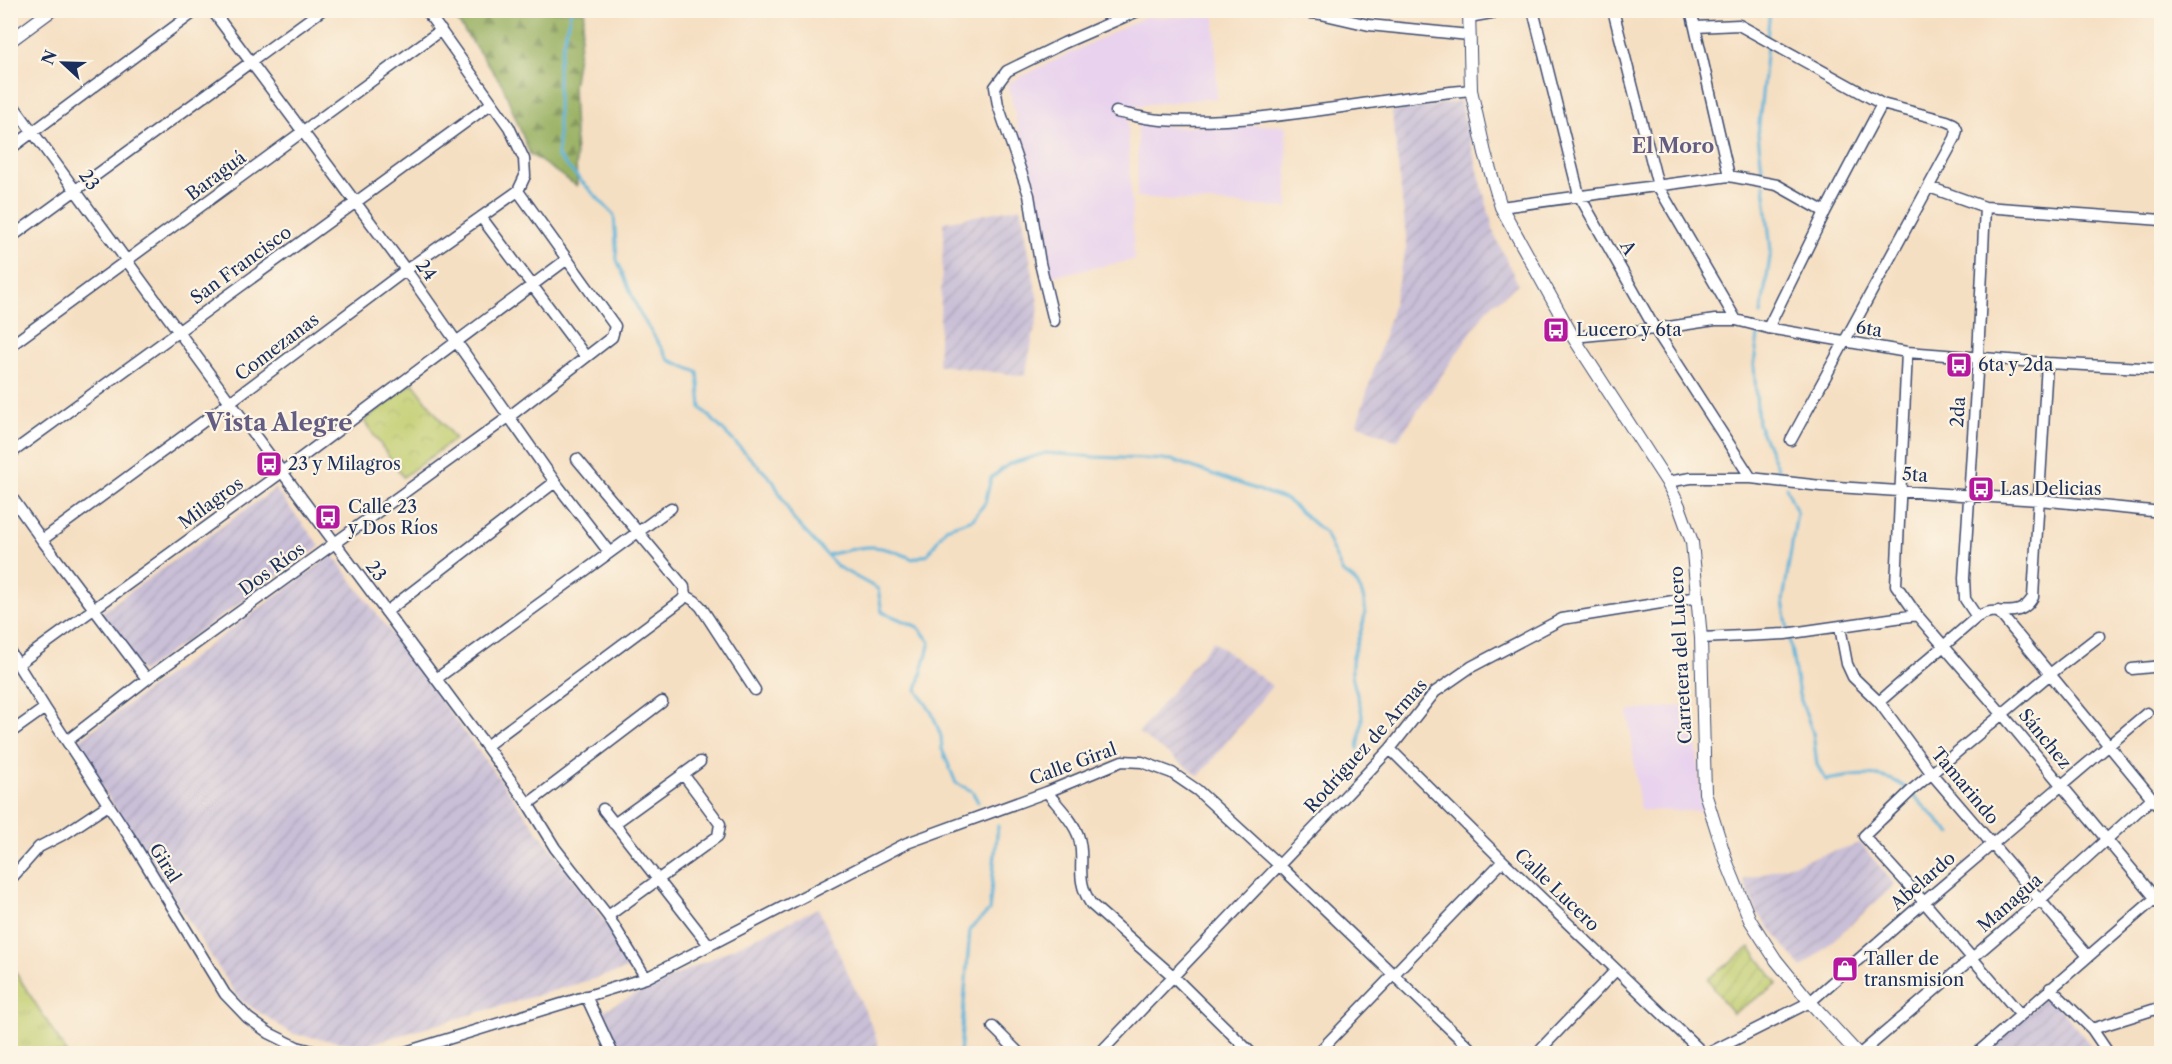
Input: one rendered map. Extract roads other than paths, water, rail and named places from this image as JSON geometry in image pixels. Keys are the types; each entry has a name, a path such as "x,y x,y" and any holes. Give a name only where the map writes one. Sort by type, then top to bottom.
{"main road":[{"path":"10,41 52,10"},
{"name":"Carretera del Lucero","path":"1469,14 1471,90 1485,153 1501,207 1573,337 1666,482 1679,506 1692,542 1701,638 1705,793 1727,863 1750,920 1776,960 1810,1002 1859,1053"}],"street":[{"path":"10,149 197,10"},
{"name":"24","path":"212,10 406,270 555,482 609,552"},
{"path":"10,238 322,10"},
{"path":"426,10 492,103"},
{"path":"1054,321 1040,263 1029,195 998,105 995,87 1007,71 1140,10"},
{"path":"1282,10 1321,14 1369,25 1469,35"},
{"path":"1469,14 1508,10"},
{"name":"A","path":"1533,10 1579,195 1655,329 1751,478"},
{"path":"1613,10 1658,186 1736,320"},
{"path":"1691,10 1729,176"},
{"path":"1695,27 1739,25 1882,104 1954,124 1957,130 1929,187 1791,440"},
{"name":"Baraguá","path":"10,346 128,262 441,30"},
{"path":"1116,112 1160,120 1264,117 1431,93 1471,90"},
{"name":"23","path":"10,101 486,746 528,804 555,848 608,916 646,978"},
{"name":"Comezanas","path":"42,540 406,270 518,191 525,176 524,159 509,127 492,103"},
{"name":"San Francisco","path":"10,454 492,103"},
{"path":"1768,328 1825,212 1882,104"},
{"path":"1501,207 1729,176 1776,185 1825,212"},
{"path":"1929,187 1984,207 2162,220"},
{"path":"518,191 566,260"},
{"name":"2da","path":"1977,616 1965,599 1965,589 1984,207"},
{"path":"481,217 586,357"},
{"name":"Milagros","path":"18,664 282,472 566,260"},
{"name":"Dos Ríos","path":"67,741 147,679 510,416 612,337 615,326 566,260"},
{"name":"6ta","path":"1573,337 1655,329 1714,320 1736,320 1768,328 1907,352 2162,369"},
{"path":"1901,490 1907,352"},
{"path":"1878,702 1977,616 1998,611 2019,612 2028,607 2033,597 2047,363"},
{"path":"577,459 684,587 684,598"},
{"name":"5ta","path":"1666,482 1691,478 1751,478 1821,486 2039,500 2162,512"},
{"path":"386,612 555,482"},
{"name":"Sánchez","path":"1901,490 1896,585 1917,615 2107,840 2160,899"},
{"path":"10,495 147,679"},
{"path":"436,679 671,508"},
{"name":"Rodríguez de Armas","path":"1099,1053 1390,749 1435,692 1471,667 1562,619 1698,597"},
{"path":"486,746 684,598 695,600 755,690"},
{"path":"1998,611 2162,810"},
{"path":"1701,638 1790,633 1917,615"},
{"name":"Tamarindo","path":"1840,627 1847,664 1853,677 1878,702 1932,774 2087,955"},
{"path":"2020,1014 1924,902 1864,839 1864,836 1932,774 2050,674 2099,636"},
{"name":"Giral","path":"10,652 225,994 248,1018 269,1033 297,1047 324,1053"},
{"path":"2132,669 2162,666"},
{"path":"528,804 662,702"},
{"path":"10,733 45,708"},
{"name":"Abelardo","path":"1706,1053 1810,1002 2108,744 2147,713"},
{"name":"Calle Lucero","path":"1390,749 1616,970 1706,1053"},
{"name":"Calle Giral","path":"646,978 907,843 1047,792 1122,761 1142,762 1172,773 1197,790 1476,1053"},
{"path":"614,824 700,762"},
{"path":"608,916 718,836 720,824 683,774"},
{"path":"1047,792 1077,833 1080,843 1080,879 1083,892 1091,904 1173,976 1252,1053"},
{"name":"Managua","path":"1859,1053 2040,900 2151,799"},
{"path":"10,880 39,847 108,805"},
{"path":"603,809 709,945"},
{"path":"1317,1053 1503,861"},
{"path":"1976,1053 2087,955 2160,899"},
{"path":"1536,1053 1616,970"},
{"path":"399,1053 646,978"},
{"path":"2050,988 2092,1029 2109,1053"},
{"path":"586,996 613,1053"},
{"path":"2092,1029 2162,1007"},
{"path":"993,1028 1020,1053"}],"waterway":[{"path":"571,10 558,65 558,157 614,215 617,260 640,314 669,360 698,372 701,408 773,481 794,520 838,567 878,589 882,612 918,627 930,642 917,690 932,713 941,736 942,749 956,783 972,791 978,802"},
{"path":"1767,38 1770,10"},
{"path":"1763,179 1758,134 1767,45"},
{"path":"1761,314 1771,251 1764,185"},
{"path":"1759,329 1754,364 1758,424 1781,476"},
{"path":"827,555 870,547 879,547 913,559 928,554 946,528 973,519 985,503 991,478 1009,464 1046,453 1172,460 1287,500 1325,533 1343,573 1358,585 1365,605 1364,619 1352,666 1362,717 1358,749"},
{"path":"1786,487 1797,512 1783,601 1799,695 1813,733 1817,765 1826,780 1858,775 1879,776 1899,783 1908,790"},
{"path":"1913,795 1951,834"},
{"path":"960,1054 970,929 989,911 998,826"}],"place":[{"name":"Lucero y 6ta","path":"1556,330"},
{"name":"6ta y 2da","path":"1959,365"},
{"name":"23 y Milagros","path":"269,464"},
{"name":"Las Delicias","path":"1981,489"},
{"name":"Calle 23 y Dos Ríos","path":"328,517"},
{"name":"Taller de transmision","path":"1845,969"}],"district":[{"name":"El Moro","path":"1673,146"},
{"name":"Vista Alegre","path":"279,422"}]}
